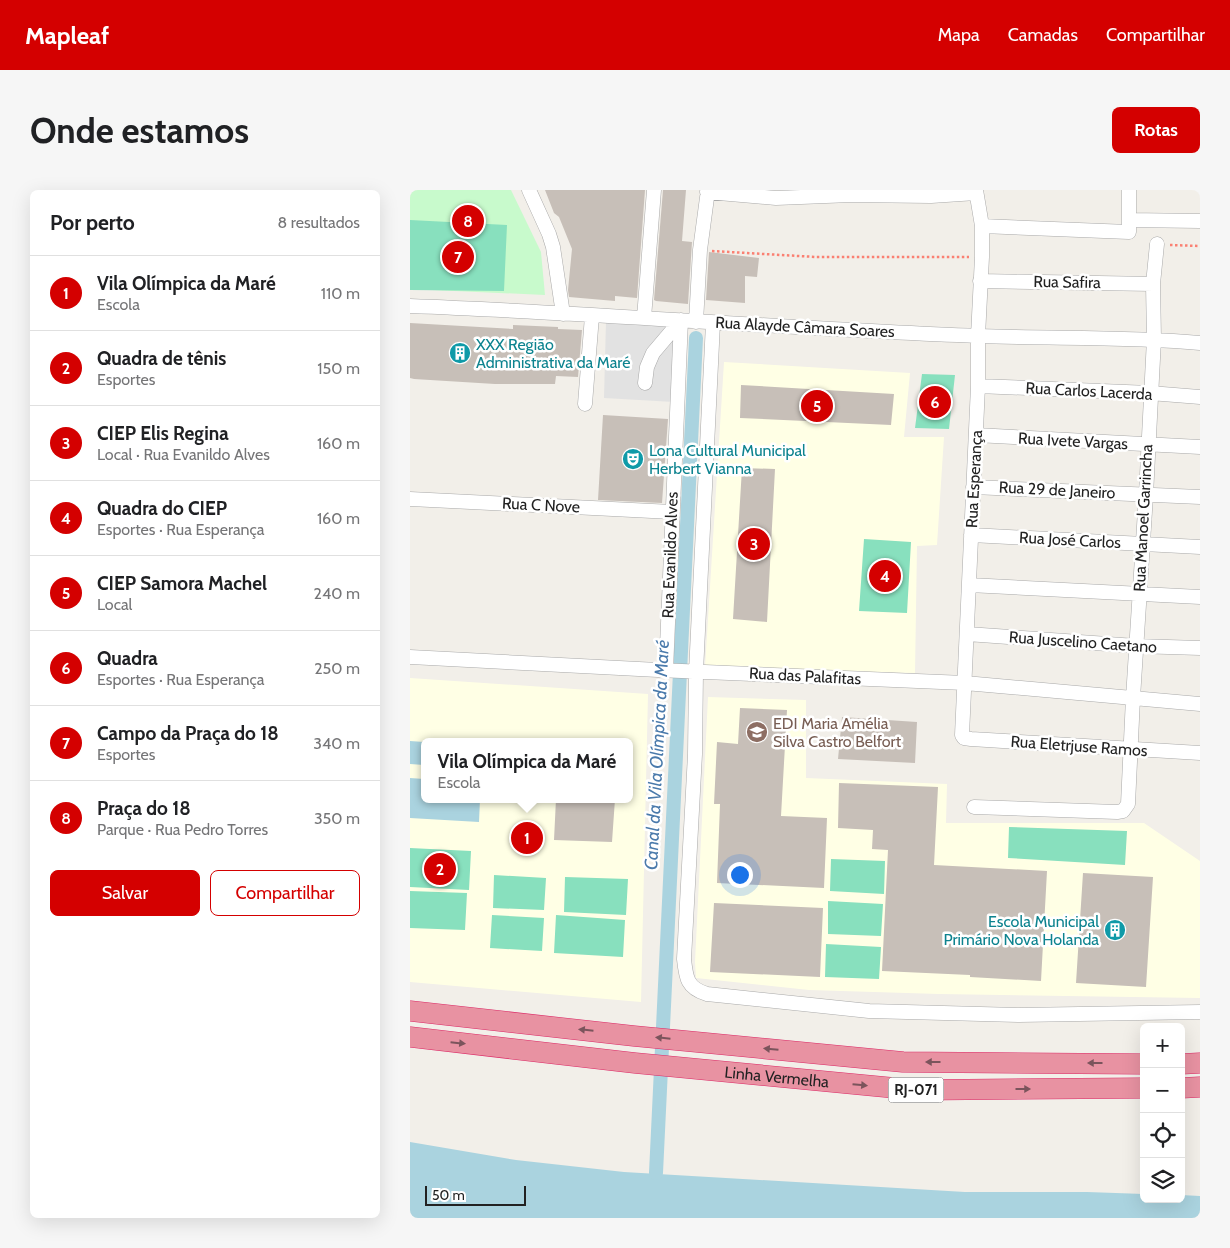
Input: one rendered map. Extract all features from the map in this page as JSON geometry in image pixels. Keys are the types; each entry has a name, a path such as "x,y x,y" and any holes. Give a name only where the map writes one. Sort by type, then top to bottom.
{"highway":[{"name":"Linha Vermelha","path":"410,1010 634,1036 903,1062 1140,1064"},
{"name":"Linha Vermelha","path":"410,1037 690,1069 916,1090 1140,1088"},
{"path":"1185,1064 1200,1063"},
{"path":"1185,1088 1200,1087"}],"street":[{"path":"528,190 549,234 553,247 563,314"},
{"path":"644,318 654,190"},
{"path":"982,226 1129,232 1129,190"},
{"path":"696,322 700,250 708,191 776,198 851,195 931,196 976,191"},
{"name":"Rua Esperança","path":"962,732 982,257 982,226 976,191"},
{"path":"1129,220 1200,221"},
{"name":"Rua Manoel Garrincha","path":"974,807 1117,812 1126,808 1130,792 1132,698 1146,495 1154,339 1153,284 1157,244"},
{"name":"Rua Safira","path":"980,281 1153,284"},
{"name":"Rua Alayde Câmara Soares","path":"410,306 680,320 713,324 978,336 1154,339 1200,343"},
{"path":"585,404 592,316"},
{"path":"645,382 647,367 653,353 680,320"},
{"name":"Rua Evanildo Alves","path":"671,670 672,512 680,320"},
{"name":"Rua Evanildo Alves","path":"713,324 693,671 695,754 684,959 688,982 694,989 707,994 869,1011 1019,1015 1200,1012"},
{"name":"Rua Carlos Lacerda","path":"978,386 1150,393 1200,397"},
{"name":"Rua Ivete Vargas","path":"976,435 1200,447"},
{"name":"Rua 29 de Janeiro","path":"973,487 1200,497"},
{"name":"Rua C Nove","path":"410,499 672,512"},
{"name":"Rua José Carlos","path":"971,535 1200,547"},
{"path":"969,585 1200,597"},
{"name":"Rua Juscelino Caetano","path":"967,634 1136,646 1200,648"},
{"name":"Rua das Palafitas","path":"410,657 965,683 1200,704"},
{"name":"Rua Eletrjuse Ramos","path":"962,732 963,736 971,739 1200,753"}],"path":[{"path":"700,250 816,257 982,257"}],"shaded area":[{"path":"606,321 676,327 674,402 604,398"},
{"path":"724,362 910,373 904,437 944,437 937,545 917,546 915,673 705,667"},
{"path":"410,678 648,694 641,1002 410,982"},
{"path":"708,697 806,700 806,778 947,784 946,823 1144,823 1200,861 1200,998 809,990 696,978 695,962"}],"green space":[{"path":"410,190 511,190 541,252 545,295 410,289"},
{"path":"410,220 507,225 504,291 410,290"},
{"path":"922,374 955,375 949,429 915,428"},
{"path":"864,539 911,542 907,613 859,611"},
{"path":"1009,827 1127,831 1125,865 1008,858"},
{"path":"410,848 471,851 469,890 410,887"},
{"path":"831,859 885,861 884,894 830,891"},
{"path":"494,875 546,878 544,910 493,908"},
{"path":"565,877 628,879 626,915 564,912"},
{"path":"410,891 467,893 465,930 410,928"},
{"path":"828,901 883,904 881,936 828,934"},
{"path":"492,915 544,918 542,951 490,948"},
{"path":"556,915 625,920 623,957 554,953"},
{"path":"826,944 881,947 879,979 825,977"}],"water":[{"path":"410,741 421,742 421,765 410,764"},
{"path":"410,778 421,779 421,803 480,803 479,822 410,818"},
{"path":"410,1142 516,1160 624,1172 965,1192 1140,1194 1140,1203 1185,1203 1185,1195 1200,1196 1200,1218 410,1218"}],"building":[{"path":"545,190 645,190 637,298 615,296 615,301 569,297 572,249"},
{"path":"663,190 686,190 682,241 692,242 688,304 654,300"},
{"path":"709,252 759,258 757,277 745,276 745,303 706,300"},
{"path":"410,323 513,329 513,325 582,330 578,377 556,376 555,384 495,384 410,378"},
{"path":"741,385 894,394 891,425 740,418"},
{"name":"Lona Cultural Municipal Herbert Vianna","path":"603,415 668,419 662,503 598,500"},
{"path":"742,468 775,469 767,622 733,619"},
{"path":"740,708 787,710 781,816 827,818 824,888 717,883 720,804 714,804 717,742 738,744"},
{"path":"842,717 917,722 915,763 838,759"},
{"path":"839,783 938,787 934,865 1047,871 1041,981 970,977 970,975 882,971 888,850 872,849 873,830 838,828"},
{"path":"556,803 615,803 612,842 554,840"},
{"name":"Escola Municipal Primário Nova Holanda","path":"1083,873 1153,877 1146,987 1076,983"},
{"path":"714,903 823,908 820,977 710,972"}],"waterway":[{"name":"Canal da Vila Olímpica da Maré","path":"656,1173 696,338"}],"place":[{"name":"Praça do 18","path":"468,221"},
{"name":"Campo da Praça do 18","path":"458,257"},
{"name":"XXX Região Administrativa da Maré","path":"460,353"},
{"name":"Quadra","path":"935,402"},
{"name":"CIEP Samora Machel","path":"817,406"},
{"name":"Lona Cultural Municipal Herbert Vianna","path":"633,459"},
{"name":"CIEP Elis Regina","path":"754,544"},
{"name":"Quadra do CIEP","path":"885,576"},
{"name":"EDI Maria Amélia Silva Castro Belfort","path":"757,732"},
{"name":"Vila Olímpica da Maré","path":"527,838"},
{"name":"Quadra de tênis","path":"440,869"},
{"name":"Escola Municipal Primário Nova Holanda","path":"1115,930"}]}
